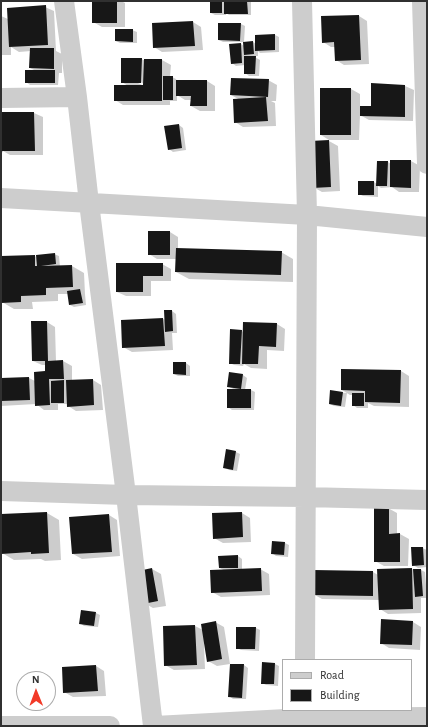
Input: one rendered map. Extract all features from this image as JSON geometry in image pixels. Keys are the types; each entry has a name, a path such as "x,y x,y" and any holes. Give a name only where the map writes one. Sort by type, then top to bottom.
{"street":[{"path":"64,1 154,726 305,718 427,717"},
{"path":"302,1 307,215 305,659"},
{"path":"422,1 427,164"},
{"path":"1,98 77,98"},
{"path":"1,198 307,215 427,227"},
{"path":"1,491 126,495 427,500"},
{"path":"1,726 110,726"}],"building":[{"path":"92,1 117,1 117,23 92,23"},
{"path":"210,1 222,1 222,13 210,13"},
{"path":"224,1 247,1 248,14 224,14"},
{"path":"46,5 48,45 9,47 7,8"},
{"path":"359,15 361,60 335,61 334,42 322,43 321,16"},
{"path":"193,21 195,46 153,48 152,23"},
{"path":"218,23 241,23 240,41 218,40"},
{"path":"115,29 133,29 133,42 115,41"},
{"path":"275,34 275,50 255,51 255,35"},
{"path":"253,41 254,54 244,55 243,42"},
{"path":"241,43 242,63 231,64 229,44"},
{"path":"30,48 54,48 54,69 29,68"},
{"path":"244,56 256,56 255,74 244,74"},
{"path":"121,58 142,58 141,83 121,83"},
{"path":"144,59 162,59 162,101 114,101 114,85 143,85"},
{"path":"25,70 55,70 55,83 25,83"},
{"path":"163,76 173,76 173,100 163,100"},
{"path":"231,78 269,79 268,97 230,95"},
{"path":"176,80 207,80 207,106 190,106 191,96 176,96"},
{"path":"371,83 405,85 405,117 360,116 360,106 371,106"},
{"path":"320,88 351,88 351,135 320,135"},
{"path":"266,97 268,121 234,123 233,99"},
{"path":"1,112 34,112 35,151 1,151"},
{"path":"179,124 182,148 168,150 164,126"},
{"path":"329,140 331,187 312,188 310,141"},
{"path":"390,160 411,160 411,188 390,187"},
{"path":"377,161 388,161 387,186 376,186"},
{"path":"358,181 374,181 374,195 358,195"},
{"path":"148,231 170,231 170,255 148,255"},
{"path":"176,248 282,251 281,275 175,272"},
{"path":"55,253 56,264 41,266 72,265 73,287 46,288 46,295 21,296 21,302 1,303 1,256 35,255 35,266 37,266 36,255"},
{"path":"116,263 163,263 163,276 143,276 143,292 116,292"},
{"path":"80,289 83,303 69,305 67,291"},
{"path":"164,310 172,310 173,331 165,332"},
{"path":"163,318 165,346 122,348 121,320"},
{"path":"31,321 47,321 48,361 63,360 64,379 49,379 50,405 35,406 34,372 45,371 45,361 32,361"},
{"path":"243,322 277,323 276,347 259,346 258,364 242,364"},
{"path":"230,329 242,330 240,364 229,364"},
{"path":"173,362 186,362 186,375 173,374"},
{"path":"341,369 401,370 400,403 365,402 365,391 341,390"},
{"path":"229,372 243,374 241,389 227,387"},
{"path":"29,377 30,400 1,401 1,378"},
{"path":"93,379 94,405 67,407 66,380"},
{"path":"64,380 64,403 51,403 51,381"},
{"path":"227,389 251,389 251,408 227,408"},
{"path":"330,390 343,392 341,406 329,404"},
{"path":"352,393 364,393 364,406 352,406"},
{"path":"226,449 236,451 233,470 223,468"},
{"path":"374,507 389,507 389,534 400,533 400,562 374,562"},
{"path":"47,512 49,553 31,554 31,552 1,554 1,514"},
{"path":"242,512 243,537 213,539 212,513"},
{"path":"109,514 112,552 72,554 69,517"},
{"path":"272,541 285,542 284,555 271,554"},
{"path":"411,547 423,547 424,565 412,566"},
{"path":"238,555 238,568 219,568 218,556"},
{"path":"152,568 158,601 143,604 138,571"},
{"path":"261,568 262,591 211,593 210,570"},
{"path":"412,568 413,609 379,610 377,569"},
{"path":"413,569 421,569 423,596 415,597"},
{"path":"313,570 373,571 373,596 312,595"},
{"path":"81,610 96,612 94,626 79,624"},
{"path":"381,619 413,621 412,645 380,644"},
{"path":"216,621 222,659 207,662 201,624"},
{"path":"195,625 197,665 164,666 163,626"},
{"path":"236,627 256,627 255,649 236,649"},
{"path":"262,662 275,663 274,684 261,684"},
{"path":"230,664 244,664 242,698 228,697"},
{"path":"96,665 98,691 63,693 62,667"}]}
